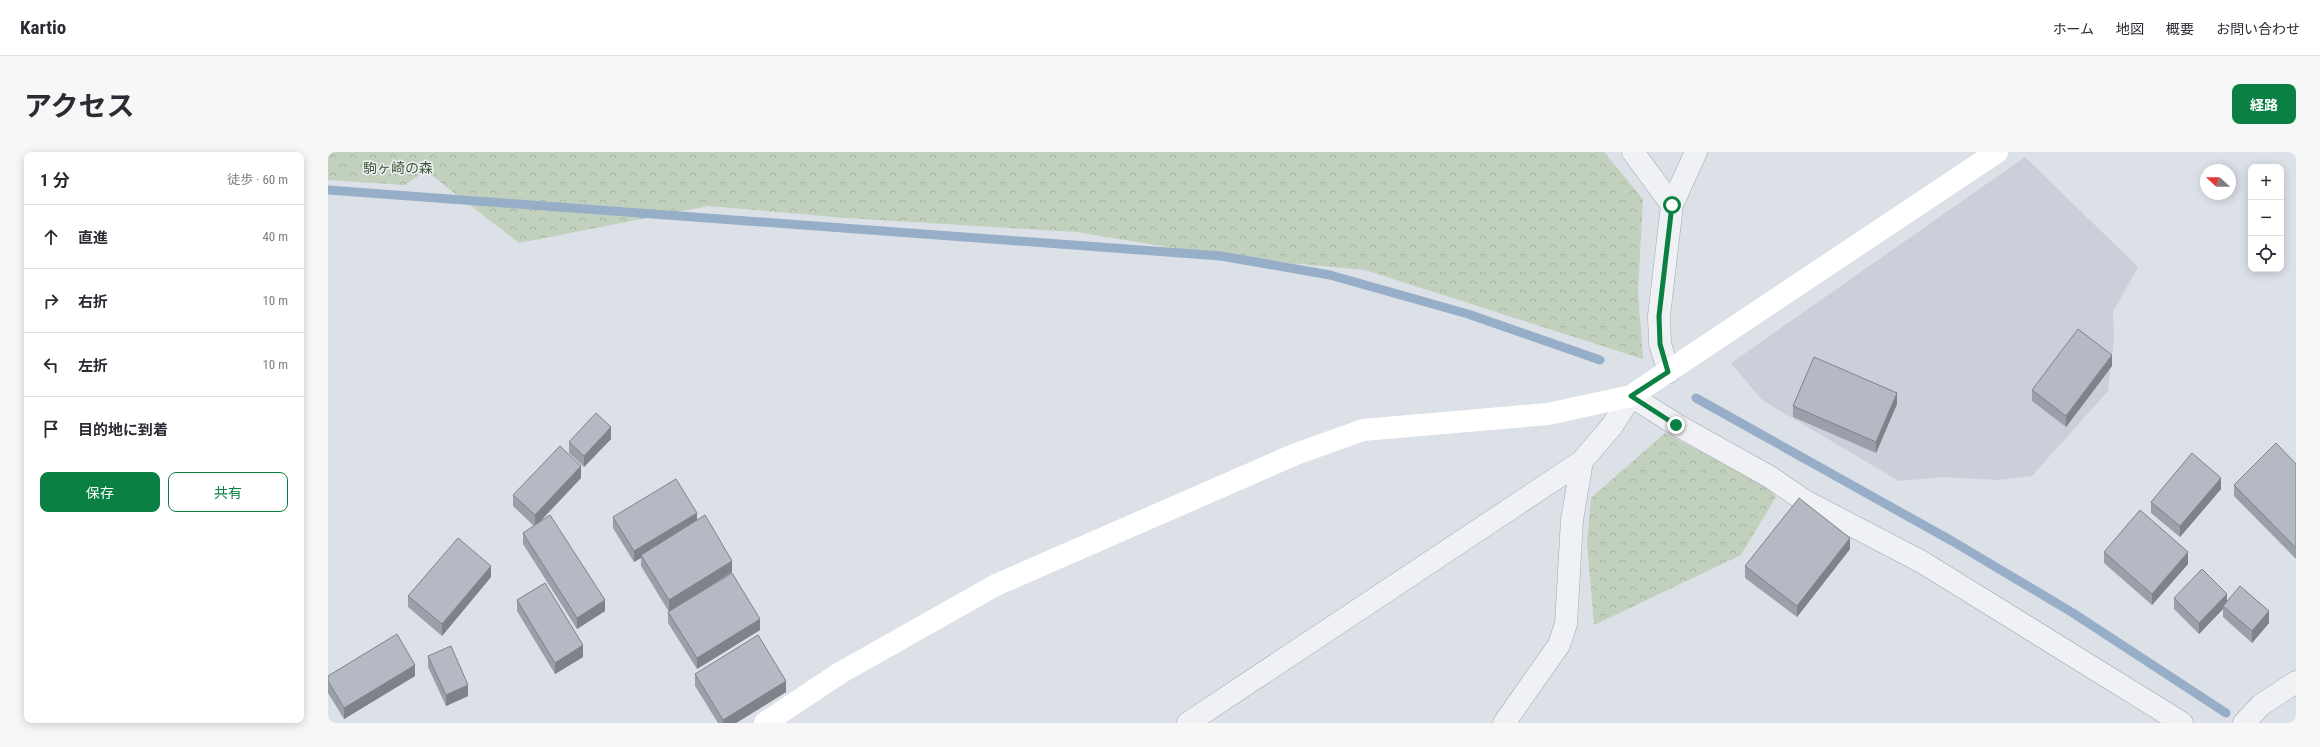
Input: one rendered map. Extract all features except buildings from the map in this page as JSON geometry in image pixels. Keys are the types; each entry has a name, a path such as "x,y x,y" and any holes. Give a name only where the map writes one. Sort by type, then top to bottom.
{"street":[{"path":"1633,152 1672,205"},
{"path":"1668,372 1660,344 1659,316 1672,205 1696,152"},
{"path":"765,723 840,673 996,585 1296,454 1363,430 1548,414 1631,396 1997,152"},
{"path":"1188,723 1582,461 1612,426 1631,396"},
{"path":"1631,396 1676,425 1770,477 1805,501 1922,562 2182,723"},
{"path":"1504,723 1559,645 1566,624 1572,520 1582,461"},
{"path":"2244,723 2262,705 2296,682"}],"shaded area":[{"path":"2025,157 2138,267 2113,312 2114,339 2108,391 2032,476 1999,480 1943,477 1899,481 1762,400 1731,363"}],"green space":[{"name":"駒ヶ崎の森","path":"328,152 1604,152 1643,199 1638,291 1643,359 1365,270 1233,258 1077,232 846,218 708,206 519,243 426,171 405,185 328,180"},
{"path":"1665,433 1769,487 1776,497 1741,555 1594,625 1587,544 1591,498"}],"waterway":[{"path":"328,190 1221,256 1330,275 1468,314 1600,360"},
{"path":"1696,398 1952,541 2073,613 2226,713"}],"route":[{"path":"1672,205 1659,316 1660,344 1668,372 1631,396 1676,425"}]}
